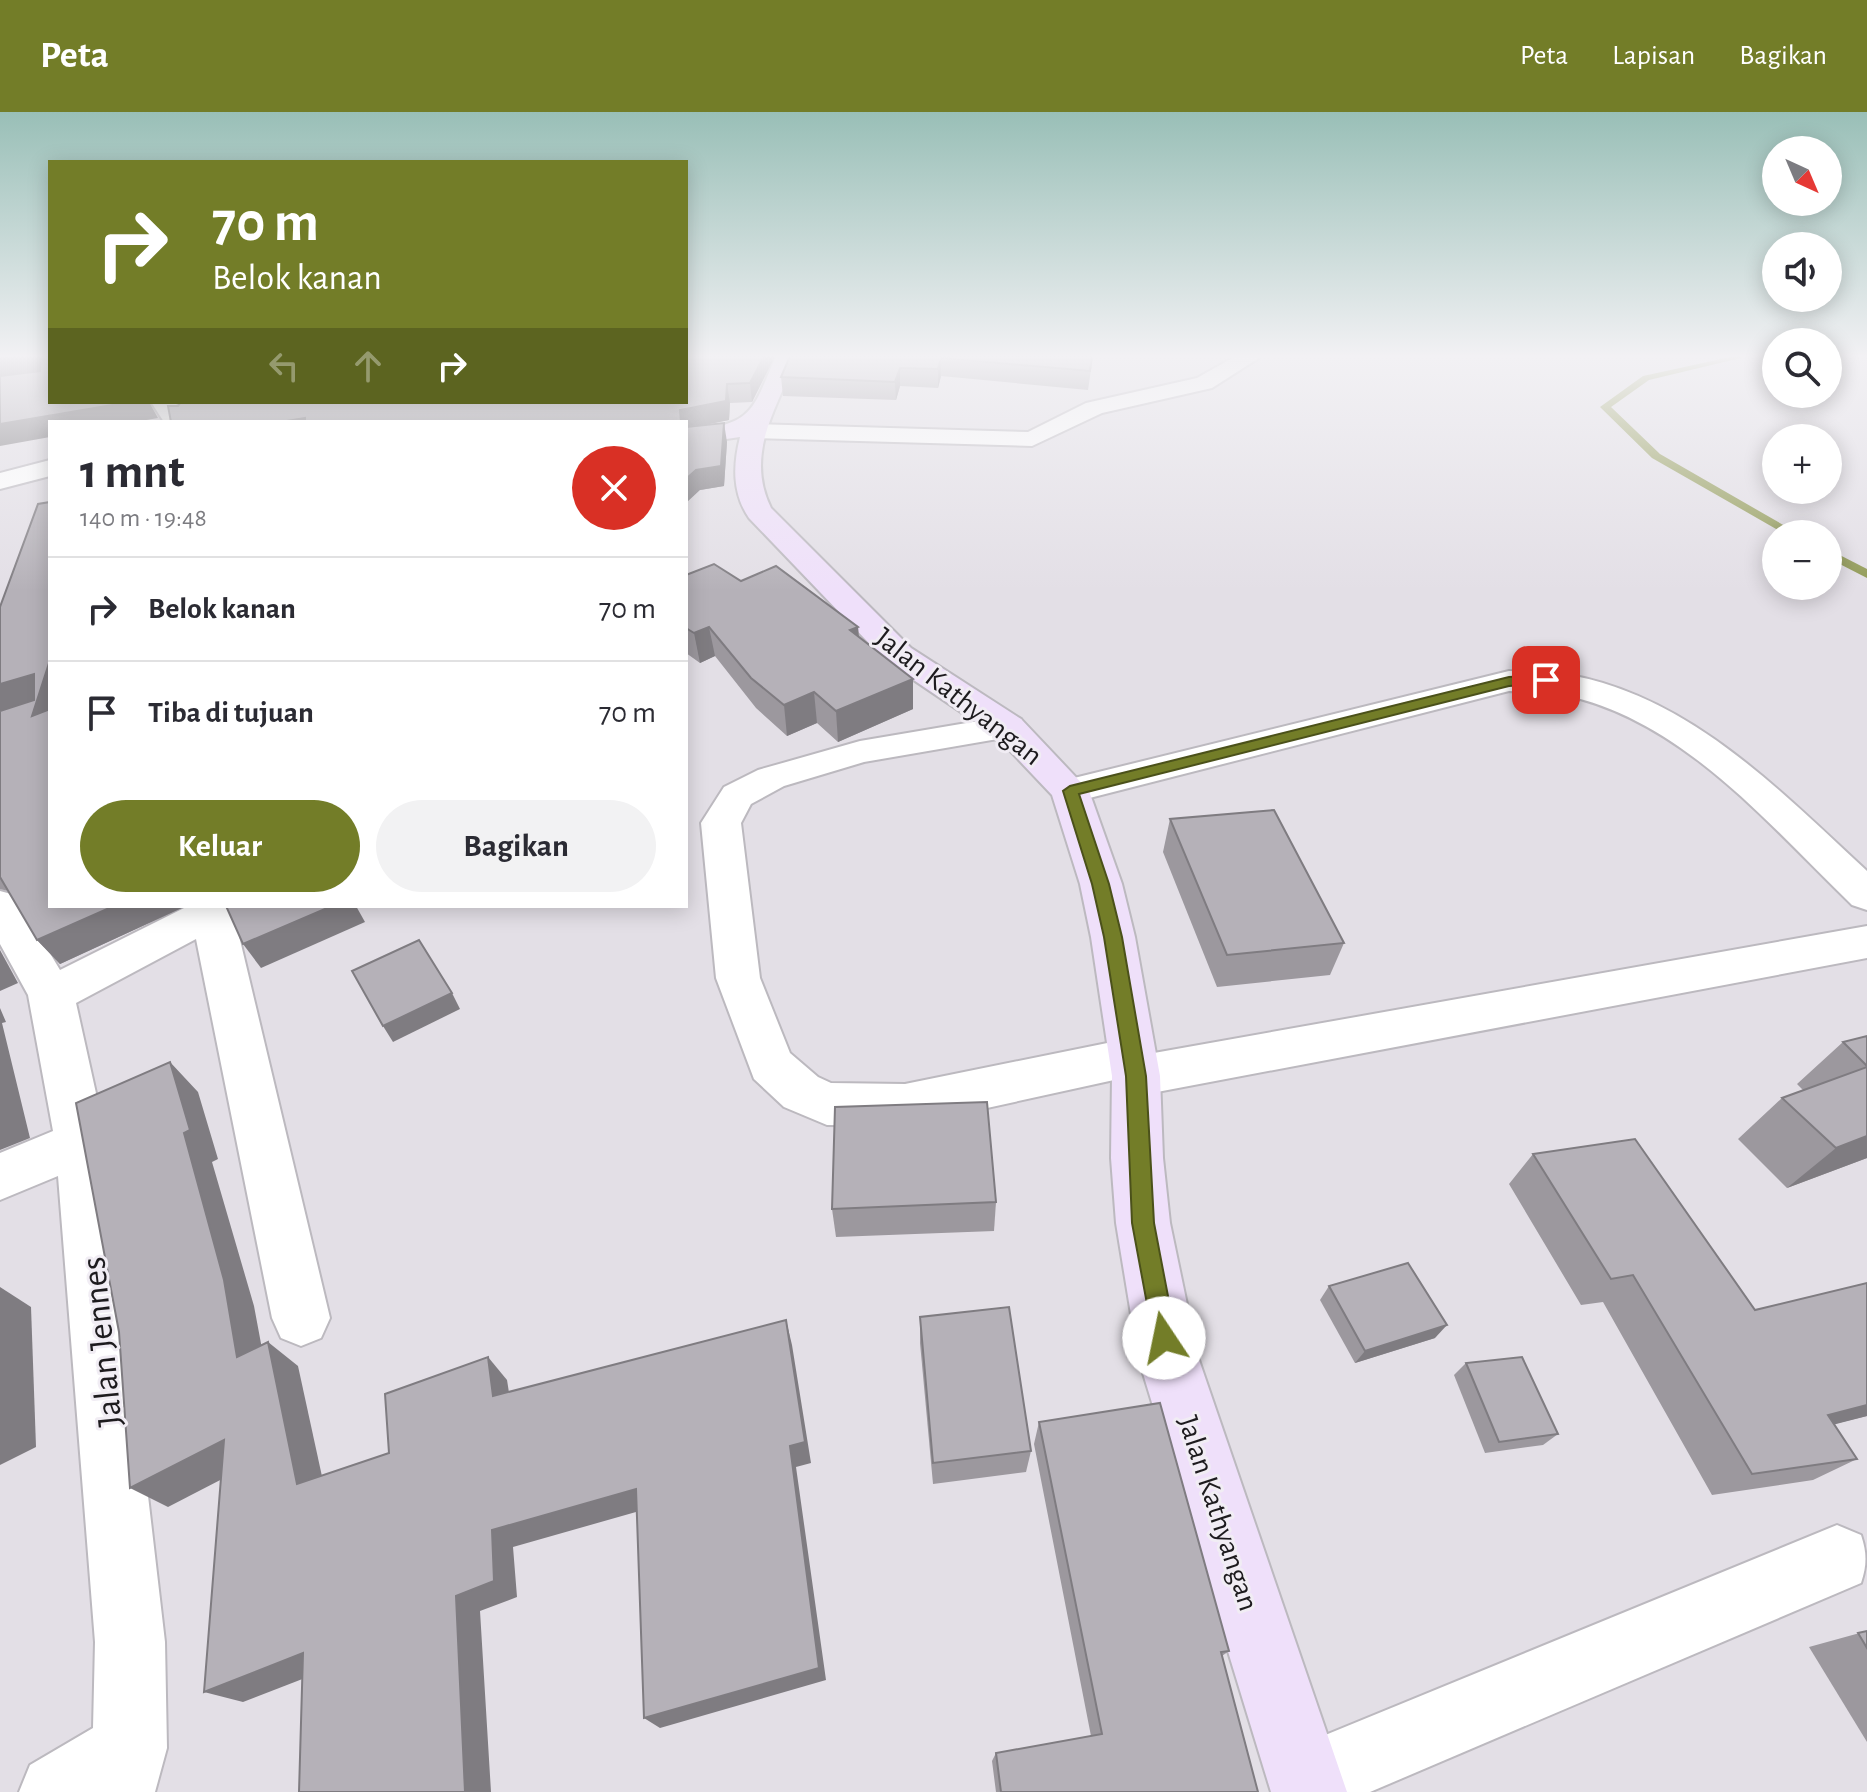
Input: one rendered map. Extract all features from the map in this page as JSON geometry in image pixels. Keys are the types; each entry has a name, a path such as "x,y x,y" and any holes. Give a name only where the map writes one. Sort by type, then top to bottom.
{"street":[{"path":"688,438 713,434"},
{"name":"Jalan Kathyangan","path":"753,434 746,462 747,477 751,495 766,520 899,655 1008,727 1070,791 1101,884 1134,1067 1143,1223 1168,1357 1308,1787"},
{"path":"926,434 1032,439 1041,434"},
{"path":"0,481 48,469"},
{"path":"1070,791 1509,681 1546,680 1636,705 1709,751 1867,895"},
{"path":"1008,727 860,752 771,778 737,796 721,823 738,978 771,1065 801,1092 827,1104 905,1105 1867,942"},
{"name":"Jalan Jennes","path":"0,906 51,995 81,1143 130,1642 123,1770"},
{"path":"51,995 218,910 301,1318"},
{"path":"0,1177 81,1143"},
{"path":"1308,1787 1837,1559"},
{"path":"57,1792 123,1770"}],"building":[{"path":"688,434 723,434 721,466 696,470 688,477"},
{"path":"48,502 48,666 32,716 48,710 48,908 109,908 37,940 0,877 0,711 34,700 34,674 0,684 0,607 38,504"},
{"path":"714,564 741,581 776,566 858,627 850,630 913,679 836,711 814,692 784,705 751,678 709,627 694,633 688,629 688,574"},
{"path":"1274,810 1344,943 1227,955 1170,819"},
{"path":"227,908 327,908 243,944"},
{"path":"419,940 452,993 383,1026 352,971"},
{"path":"1867,1036 1867,1066 1843,1042"},
{"path":"170,1062 190,1130 184,1133 224,1280 237,1357 268,1342 297,1484 389,1453 385,1394 488,1357 493,1396 786,1320 805,1442 790,1446 819,1668 644,1718 636,1489 492,1530 494,1581 456,1596 465,1792 299,1792 303,1653 204,1692 224,1440 130,1488 119,1332 76,1103"},
{"path":"1867,1067 1867,1136 1836,1148 1782,1098"},
{"path":"987,1102 996,1202 832,1209 835,1107"},
{"path":"1635,1139 1755,1310 1867,1283 1867,1405 1828,1415 1857,1459 1752,1474 1633,1275 1611,1279 1533,1154"},
{"path":"1408,1263 1447,1325 1365,1351 1329,1286"},
{"path":"1009,1307 1031,1451 933,1463 920,1317"},
{"path":"1522,1357 1558,1434 1499,1442 1466,1363"},
{"path":"1160,1403 1229,1651 1221,1652 1258,1792 1001,1792 996,1753 1102,1734 1039,1422"},
{"path":"1867,1631 1867,1648 1858,1633"}],"waterway":[{"path":"1634,434 1656,456 1768,520"},
{"path":"1842,561 1867,574"}],"route":[{"path":"1164,1338 1143,1223 1137,1158 1136,1076 1113,937 1101,884 1070,791 1509,681 1546,680"}]}
